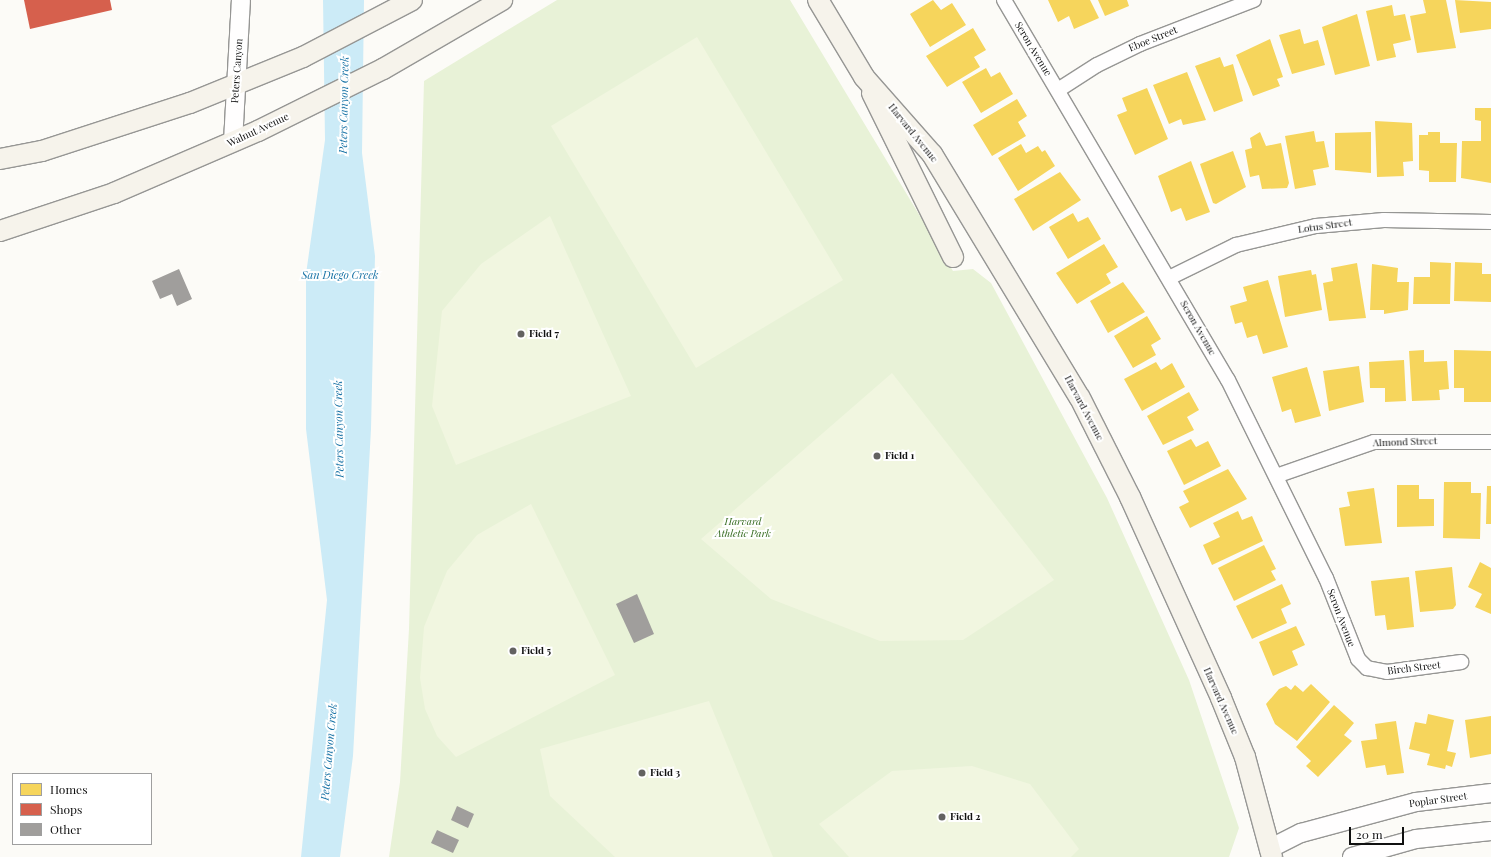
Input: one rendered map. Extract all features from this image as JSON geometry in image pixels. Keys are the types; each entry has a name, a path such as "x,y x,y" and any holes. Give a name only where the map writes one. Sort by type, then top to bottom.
{"main road":[{"path":"0,159 101,132 237,84 303,57 412,0"},
{"name":"Walnut Avenue","path":"0,231 114,193 233,142 383,69 502,0"},
{"name":"Harvard Avenue","path":"818,0 864,77 932,154 1080,398 1130,497 1221,698 1245,757 1270,853"},
{"path":"864,77 953,258"}],"street":[{"name":"Peters Canyon","path":"233,142 241,0"},
{"name":"Seron Avenue","path":"1004,0 1228,380 1326,578 1351,647 1367,668"},
{"name":"Eboe Street","path":"1058,90 1097,64 1140,44 1254,0"},
{"name":"Lotus Street","path":"1169,278 1236,245 1316,226 1384,220 1491,222"},
{"name":"Almond Street","path":"1276,476 1374,442 1491,442"},
{"name":"Birch Street","path":"1367,668 1388,672 1461,662"},
{"name":"Poplar Street","path":"1270,853 1301,833 1416,802 1491,793"},
{"path":"1352,857 1416,839 1491,831"},
{"path":"1270,853 1287,857"}],"green space":[{"name":"Harvard Athletic Park","path":"557,0 790,0 953,271 973,269 991,283 1107,498 1189,680 1239,828 1229,857 389,857 400,782 409,629 424,81"},
{"path":"697,37 843,280 696,368 551,126"},
{"name":"Field 7","path":"550,216 631,396 456,465 432,406 442,311 481,264"},
{"name":"Field 1","path":"892,373 1054,580 963,640 880,641 771,599 701,539"},
{"name":"Field 5","path":"531,504 615,675 456,757 437,736 425,709 420,678 424,627 447,571 477,535"},
{"name":"Field 3","path":"709,701 773,857 615,857 550,796 540,749"},
{"name":"Field 2","path":"972,766 1030,784 1079,849 1071,857 849,857 819,824 892,771"}],"water":[{"name":"San Diego Creek","path":"323,0 364,0 362,153 375,256 371,429 353,756 340,857 301,857 327,600 306,429 306,274 325,140"}],"building: Homes":[{"path":"933,0 941,10 952,3 966,25 930,47 910,14"},
{"path":"1048,0 1090,0 1099,18 1074,29 1069,16 1058,22"},
{"path":"1098,0 1127,0 1129,6 1105,16"},
{"path":"1423,0 1446,0 1456,48 1417,53 1410,16 1426,13"},
{"path":"1455,0 1491,2 1491,29 1460,33"},
{"path":"1392,5 1394,16 1405,14 1411,40 1393,44 1396,57 1377,61 1366,11"},
{"path":"1357,14 1370,66 1335,75 1322,27"},
{"path":"973,28 986,50 974,57 980,67 947,87 926,56"},
{"path":"1300,29 1304,44 1318,40 1325,65 1292,74 1279,35"},
{"path":"1270,39 1283,77 1277,79 1280,86 1253,96 1236,55"},
{"path":"1220,57 1224,67 1233,64 1243,101 1214,112 1195,66"},
{"path":"986,68 991,77 1000,72 1013,94 981,113 962,82"},
{"path":"1187,72 1206,120 1183,125 1181,119 1169,124 1153,85"},
{"path":"1147,88 1168,139 1135,155 1117,115 1127,111 1122,98"},
{"path":"1017,99 1027,116 1018,122 1026,136 992,156 973,125"},
{"path":"1475,108 1491,108 1491,183 1461,178 1462,141 1481,141 1481,121 1475,120"},
{"path":"1375,121 1412,123 1413,161 1403,162 1404,176 1377,177"},
{"path":"1314,131 1316,142 1324,141 1329,167 1313,170 1316,185 1295,189 1285,136"},
{"path":"1260,132 1266,146 1281,143 1289,183 1287,188 1262,189 1259,175 1250,177 1245,150 1252,148 1250,138"},
{"path":"1371,132 1371,173 1335,170 1335,133"},
{"path":"1428,132 1440,132 1440,143 1457,143 1456,182 1429,182 1429,171 1419,170 1419,135 1428,135"},
{"path":"1021,144 1026,153 1038,146 1042,152 1045,150 1055,166 1018,191 998,158"},
{"path":"1233,151 1246,187 1216,204 1213,203 1200,164"},
{"path":"1191,161 1210,212 1186,221 1181,208 1171,212 1158,176"},
{"path":"1060,172 1081,200 1033,231 1014,199"},
{"path":"1073,213 1078,222 1088,217 1101,239 1068,259 1049,227"},
{"path":"1104,244 1118,267 1106,274 1111,283 1077,304 1056,273"},
{"path":"1430,262 1451,263 1450,304 1413,304 1414,277 1430,277"},
{"path":"1455,262 1482,263 1482,274 1491,274 1491,302 1454,301"},
{"path":"1357,263 1366,318 1329,321 1323,283 1333,281 1331,268"},
{"path":"1372,264 1398,268 1397,282 1409,282 1408,310 1384,314 1384,310 1370,310"},
{"path":"1311,270 1312,275 1316,274 1322,310 1285,317 1278,276"},
{"path":"1268,280 1288,347 1263,354 1257,335 1247,338 1242,322 1235,324 1230,306 1247,301 1243,287"},
{"path":"1123,282 1145,312 1108,333 1090,301"},
{"path":"1147,316 1161,339 1151,345 1156,355 1133,368 1114,336"},
{"path":"1424,350 1424,362 1447,361 1449,389 1439,390 1440,400 1412,401 1409,351"},
{"path":"1454,350 1491,351 1491,402 1464,402 1464,388 1454,388"},
{"path":"1404,360 1406,401 1385,402 1385,388 1370,388 1369,362"},
{"path":"1156,362 1161,370 1172,363 1185,387 1142,411 1124,379"},
{"path":"1359,366 1364,402 1329,411 1323,371"},
{"path":"1307,367 1321,416 1295,423 1291,409 1282,412 1272,377"},
{"path":"1189,392 1199,410 1187,417 1194,430 1163,445 1147,416"},
{"path":"1191,439 1196,447 1208,441 1221,466 1184,485 1167,451"},
{"path":"1228,469 1247,499 1190,528 1179,507 1189,502 1183,491"},
{"path":"1444,482 1471,482 1471,493 1481,493 1480,539 1443,538"},
{"path":"1397,485 1419,485 1419,499 1434,499 1434,526 1397,527"},
{"path":"1487,486 1491,486 1491,524 1486,524"},
{"path":"1374,488 1382,543 1345,546 1339,508 1350,506 1347,492"},
{"path":"1238,511 1242,520 1252,516 1263,541 1212,565 1203,545 1220,537 1213,523"},
{"path":"1264,545 1276,569 1271,571 1276,580 1234,601 1218,568"},
{"path":"1480,562 1491,568 1491,614 1475,607 1482,594 1468,587"},
{"path":"1452,567 1456,605 1453,609 1420,612 1415,571"},
{"path":"1409,577 1414,627 1387,630 1385,615 1375,616 1371,581"},
{"path":"1282,584 1291,604 1281,609 1287,623 1252,639 1236,606"},
{"path":"1296,626 1305,645 1292,651 1298,665 1273,676 1259,642"},
{"path":"1311,684 1330,702 1297,741 1275,724 1266,704 1279,689 1286,686 1291,690 1295,685 1303,692"},
{"path":"1334,705 1354,723 1344,735 1352,741 1318,777 1306,766 1311,761 1296,747"},
{"path":"1428,714 1454,720 1447,751 1456,753 1452,767 1446,765 1445,769 1427,765 1430,754 1409,749 1415,722 1426,724"},
{"path":"1491,716 1491,754 1470,758 1465,720"},
{"path":"1396,721 1404,773 1387,775 1385,765 1366,768 1361,741 1377,739 1375,724"}],"building: Shops":[{"path":"24,0 110,0 112,10 30,29"}],"building: Other":[{"path":"179,269 192,299 177,306 172,294 160,299 152,281"},
{"path":"637,594 654,634 634,643 616,604"},
{"path":"457,806 474,814 468,828 451,820"},
{"path":"437,830 459,840 453,853 431,843"}],"place":[{"name":"Field 7","path":"521,334"},
{"name":"Field 1","path":"877,456"},
{"name":"Field 5","path":"513,651"},
{"name":"Field 3","path":"642,773"},
{"name":"Field 2","path":"942,817"}],"water label":[{"name":"Peters Canyon Creek","path":"344,105"},
{"name":"Peters Canyon Creek","path":"339,429"},
{"name":"Peters Canyon Creek","path":"329,752"}]}
